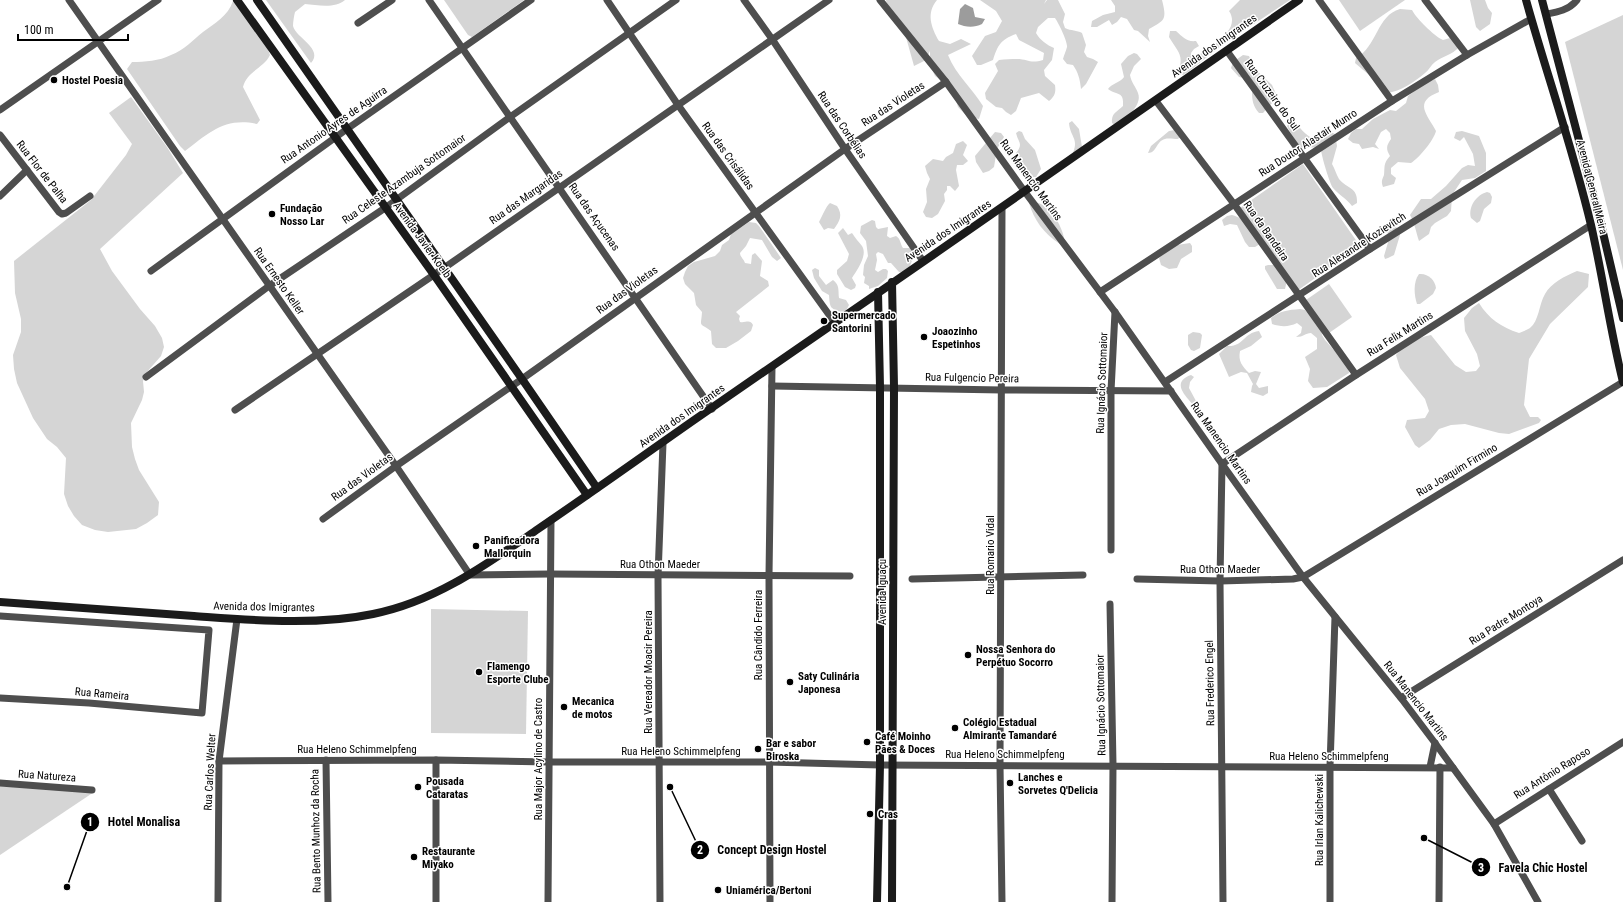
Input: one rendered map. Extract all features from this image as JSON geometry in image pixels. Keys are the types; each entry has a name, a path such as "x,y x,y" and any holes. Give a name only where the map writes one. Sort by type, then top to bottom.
{"street":[{"name":"Rua Ernesto Keller","path":"69,0 396,466 470,575"},
{"path":"0,110 158,0"},
{"name":"Avenida Javier Koelb","path":"237,0 434,275 587,495"},
{"name":"Avenida Javier Koelb","path":"256,0 597,488"},
{"path":"358,23 392,0"},
{"name":"Rua das Açucenas","path":"429,0 712,409"},
{"name":"Rua Antonio Ayres de Aguirra","path":"151,271 335,137 531,0"},
{"name":"Rua das Crisálidas","path":"606,0 678,105 835,323"},
{"name":"Rua Celeste Azambuja Sottomaior","path":"146,377 269,286 385,208 510,117 676,0"},
{"name":"Rua das Corbélias","path":"744,0 923,261"},
{"name":"Rua das Margaridas","path":"235,410 434,275 829,0"},
{"name":"Rua Manencio Martins","path":"880,0 946,82 1025,192 1115,312 1303,577 1402,698 1435,743 1494,824 1538,902"},
{"name":"Avenida dos Imigrantes","path":"0,602 283,621 329,619 373,614 415,602 470,575 551,520 892,282 1156,101 1299,0"},
{"path":"1319,0 1392,101"},
{"path":"1425,0 1466,55"},
{"name":"Avenida General Meira","path":"1526,0 1565,127 1591,225 1616,355 1623,382"},
{"name":"Avenida General Meira","path":"1542,0 1600,220 1623,318"},
{"path":"1531,19 1562,11 1570,7 1577,0"},
{"name":"Rua Doutor Alastair Munro","path":"1100,292 1392,101 1466,55 1531,19"},
{"name":"Rua Cruzeiro do Sul","path":"1227,51 1370,250"},
{"name":"Rua das Violetas","path":"323,519 396,466 511,387 755,212 845,149 946,82"},
{"name":"Rua da Bandeira","path":"1156,101 1234,204 1356,375"},
{"name":"Rua Alexandre Kozievitch","path":"1165,382 1565,127"},
{"name":"Rua Flor de Palha","path":"0,135 59,212 62,214 66,213 90,196"},
{"path":"0,196 26,170"},
{"name":"Rua Romario Vidal","path":"1002,208 1000,765 1002,902"},
{"name":"Rua Felix Martins","path":"1222,464 1356,375 1591,225"},
{"name":"Avenida Iguaçu","path":"892,282 894,387 892,902"},
{"name":"Avenida Iguaçu","path":"877,902 880,765 880,387 878,292"},
{"name":"Rua Ignácio Sottomaior","path":"1111,550 1111,390 1115,312"},
{"name":"Rua Cândido Ferreira","path":"770,902 769,575 772,367"},
{"name":"Rua Joaquim Firmino","path":"1303,577 1623,382"},
{"name":"Rua Fulgencio Pereira","path":"772,386 1171,391"},
{"name":"Rua Vereador Moacir Pereira","path":"660,902 658,576 663,443"},
{"name":"Rua Frederico Engel","path":"1222,464 1220,581 1223,902"},
{"name":"Rua Major Acylino de Castro","path":"548,902 551,520"},
{"name":"Rua Padre Montoya","path":"1402,698 1623,560"},
{"name":"Rua Othon Maeder","path":"470,575 550,574 658,576 850,576"},
{"path":"912,579 1083,575"},
{"name":"Rua Othon Maeder","path":"1137,579 1220,581 1292,579 1303,577"},
{"name":"Rua Ignácio Sottomaior","path":"1110,604 1114,765 1112,902"},
{"name":"Rua Rameira","path":"0,616 209,630 202,713 89,703 0,698"},
{"name":"Rua Irlan Kalichewski","path":"1330,902 1330,766 1335,617"},
{"name":"Rua Carlos Welter","path":"218,902 219,761 237,619"},
{"name":"Rua Antônio Raposo","path":"1494,824 1623,742"},
{"path":"1430,767 1435,743"},
{"name":"Rua Bento Munhoz da Rocha","path":"326,760 328,902"},
{"path":"436,760 436,902"},
{"name":"Rua Heleno Schimmelpfeng","path":"219,761 436,760 659,763 769,762 880,765 1114,765 1222,767 1330,766 1453,768"},
{"path":"1439,902 1440,767"},
{"name":"Rua Natureza","path":"0,783 92,790"},
{"path":"1549,789 1582,841"}],"shaded area":[{"path":"266,0 345,0 336,5 320,6 305,4 295,12 293,26 299,35 312,48 314,58 311,63"},
{"path":"444,0 524,0 472,37 468,35"},
{"path":"886,0 937,0 932,10 931,20 939,41 950,44 961,39 971,44 948,55 955,69 983,106 979,119 967,116 958,107 954,94 945,83 935,76 930,65 930,51 926,60 914,66 904,30 888,11"},
{"path":"980,0 1046,0 1044,4 1047,0 1058,0 1065,14 1063,22 1065,28 1082,33 1086,45 1084,52 1087,57 1098,62 1086,84 1081,89 1075,68 1073,65 1067,64 1063,59 1067,44 1055,18 1048,18 1038,27 1036,33 1044,42 1054,48 1052,60 1044,70 1045,76 1055,85 1054,96 1049,101 1039,93 1021,98 1016,111 1011,115 1002,108 996,107 986,99 985,93 998,71 995,64 999,60 1006,59 1039,61 1043,60 1044,53 1019,40 1016,34 1006,38 1000,44 996,50 993,60 977,65 972,56 985,36 996,32 1002,21 996,11"},
{"path":"1111,0 1162,0 1164,16 1161,21 1149,29 1148,36 1150,42 1138,31 1134,30 1127,19 1121,17 1112,25 1109,20 1097,27 1091,27 1092,21 1103,15 1115,12 1115,6"},
{"path":"1240,0 1290,0 1231,38 1188,72 1183,75 1178,72 1181,61 1179,53 1169,37 1170,31 1176,31 1187,40 1196,41 1199,46 1191,53 1192,60 1227,33 1231,26 1232,19 1229,11"},
{"path":"1339,0 1405,0 1360,31"},
{"path":"1470,0 1485,0 1492,13 1490,24 1480,31 1476,27"},
{"path":"233,1 236,1 267,47 270,55 264,63 248,77 243,87 260,120 257,124 246,122 236,123 218,128 185,151 127,69 132,62 157,60 176,53 221,19 228,11"},
{"path":"965,4 973,8 975,17 985,19 982,24 970,27 958,24 960,9"},
{"path":"1400,9 1412,10 1421,22 1435,35 1443,40 1450,38 1459,47 1435,62 1426,72 1411,83 1387,93 1375,80 1355,63 1356,58 1368,47 1386,18 1392,12"},
{"path":"1623,15 1623,270 1565,42"},
{"path":"1134,53 1141,59 1134,66 1130,75 1138,93 1138,103 1128,116 1115,125 1112,123 1112,117 1123,106 1123,101 1120,94 1108,89 1124,77 1121,64 1128,56"},
{"path":"1243,55 1249,56 1254,68 1272,85 1276,94 1272,103 1263,113 1259,113 1254,105 1249,79 1239,77 1231,68 1233,62"},
{"path":"1435,79 1439,92 1426,100 1424,109 1436,131 1435,135 1414,161 1411,163 1398,162 1391,168 1391,174 1396,178 1394,184 1383,187 1382,181 1385,165 1390,156 1387,148 1391,139 1390,133 1386,129 1381,132 1375,144 1379,149 1373,147 1362,149 1359,144 1353,143 1348,139 1351,133 1356,129 1362,129 1373,119 1390,110 1396,111 1406,103 1408,96 1424,84"},
{"path":"131,97 167,147 183,173 100,249 112,271 140,309 155,326 162,338 164,347 161,356 146,373 143,381 144,392 142,400 131,423 132,447 135,459 139,470 159,502 158,515 136,529 108,532 95,530 82,525 74,516 68,506 64,494 66,458 57,447 47,439 33,418 17,383 13,355 21,332 21,319 15,293 14,261 91,200 126,155 132,144 109,113"},
{"path":"1291,120 1308,136 1314,139 1326,130 1335,134 1337,146 1332,164 1339,179 1356,194 1357,203 1352,206 1333,188 1322,157 1321,149 1300,147 1287,126"},
{"path":"1072,121 1079,129 1082,147 1072,155 1075,142 1069,123"},
{"path":"1175,130 1180,137 1178,139 1162,140 1153,151 1148,153 1151,146 1169,131"},
{"path":"1019,131 1022,132 1025,139 1035,150 1041,169 1036,177 1031,177 1024,173 1020,166 1016,153 1020,147 1016,133"},
{"path":"1462,131 1479,136 1486,153 1486,171 1475,178 1462,180 1452,197 1451,211 1447,216 1435,223 1431,227 1429,234 1419,241 1410,215 1421,199 1431,199 1446,186 1462,168 1468,165 1475,166 1473,154 1464,137 1460,141 1454,138 1456,132"},
{"path":"995,132 1001,133 1004,137 997,149 994,167 983,173 976,162 975,156"},
{"path":"963,141 967,145 963,155 968,161 963,165 957,165 956,170 959,186 955,191 950,186 947,186 947,190 944,194 945,201 938,214 932,218 926,217 923,212 927,202 926,189 930,179 925,166 933,159 943,161 946,157 953,153 956,144"},
{"path":"1303,164 1360,246 1297,291 1240,208"},
{"path":"1487,192 1490,193 1492,197 1491,203 1484,209 1480,221 1477,223 1471,218 1470,214 1472,206 1479,196"},
{"path":"1035,202 1050,211 1057,221 1064,238 1060,244 1044,231 1037,221 1029,203"},
{"path":"830,203 837,206 839,209 840,218 834,229 828,228 824,230 819,222"},
{"path":"1232,215 1241,219 1245,223 1260,244 1255,247 1249,247 1237,225 1230,224 1224,226 1222,220 1227,216"},
{"path":"872,220 875,221 878,229 888,227 887,236 890,238 896,236 903,248 910,248 914,255 910,266 902,273 899,272 891,263 888,263 883,254 878,252 876,254 877,260 875,270 878,272 886,269 888,271 887,278 878,286 869,289 869,286 864,283 865,277 863,275 864,265 868,256 866,241 860,233 861,226"},
{"path":"749,222 756,223 759,226 781,258 777,261 772,257 762,240 750,238 740,253 741,256 745,263 751,264 752,255 755,253 762,261 760,276 768,281 769,286 736,312 740,316 740,322 752,323 753,325 751,331 726,348 716,348 712,344 711,331 701,324 702,312 696,305 694,293 685,284 683,278 688,266 694,262 715,256 720,251 722,245 729,240 731,234"},
{"path":"1392,223 1398,229 1400,235 1394,255 1385,259 1384,256 1389,239 1386,226"},
{"path":"843,228 848,235 852,233 862,246 864,254 857,271 852,278 856,285 855,288 851,290 845,287 837,274 837,270 847,261 849,254 838,233"},
{"path":"1190,243 1192,246 1192,252 1181,259 1177,268 1169,269 1161,265 1159,258 1161,256 1177,245"},
{"path":"1274,265 1287,280 1285,289 1277,289 1265,269 1265,266"},
{"path":"815,268 819,270 819,276 826,285 833,280 837,284 839,298 846,300 849,305 843,313 830,306 829,295 822,291 814,278 812,270"},
{"path":"1577,271 1589,274 1588,287 1550,324 1529,359 1524,405 1530,417 1538,417 1541,420 1539,423 1509,434 1499,433 1465,424 1451,425 1439,429 1430,440 1419,448 1415,445 1405,427 1407,420 1425,418 1429,411 1425,399 1400,368 1396,355 1399,351 1412,342 1431,335 1455,365 1466,372 1476,371 1480,366 1477,354 1465,331 1464,318 1472,308 1479,303 1487,314 1496,322 1520,333 1529,329 1533,325 1543,298 1551,286"},
{"path":"1419,274 1428,276 1434,282 1436,288 1433,294 1420,304 1417,304 1415,289"},
{"path":"1329,284 1352,317 1329,333 1306,300"},
{"path":"1300,309 1305,310 1321,329 1325,340 1348,366 1349,373 1327,387 1313,388 1308,381 1310,369 1305,357 1317,349 1317,338 1311,333 1296,337 1301,333 1302,327 1297,323 1285,326 1272,324 1271,318 1281,312"},
{"path":"1259,331 1262,337 1251,346 1240,351 1240,361 1249,373 1255,371 1261,372 1256,384 1259,388 1268,386 1268,393 1263,396 1251,392 1253,384 1247,373 1241,372 1229,377 1219,354 1227,346 1233,346 1250,334"},
{"path":"1193,332 1200,333 1202,335 1200,348 1194,351 1191,350 1188,345 1188,335"},
{"path":"1191,375 1194,377 1190,382 1189,388 1203,414 1200,414 1181,388 1181,383 1184,379"},
{"name":"Flamengo Esporte Clube","path":"431,609 528,611 526,734 431,733"},
{"path":"0,786 94,792 0,855"}],"place":[{"name":"Hostel Poesia","path":"54,80"},
{"name":"Fundação Nosso Lar","path":"272,214"},
{"name":"Supermercado Santorini","path":"824,321"},
{"name":"Joaozinho Espetinhos","path":"924,337"},
{"name":"Panificadora Mallorquin","path":"476,546"},
{"name":"Nossa Senhora do Perpétuo Socorro","path":"968,655"},
{"name":"Flamengo Esporte Clube","path":"479,672"},
{"name":"Saty Culinária Japonesa","path":"790,682"},
{"name":"Mecanica de motos","path":"564,707"},
{"name":"Colégio Estadual Almirante Tamandaré","path":"955,728"},
{"name":"Café Moinho Pães & Doces","path":"867,742"},
{"name":"Bar e sabor Biroska","path":"758,749"},
{"name":"Lanches e Sorvetes Q'Delicia","path":"1010,783"},
{"name":"Pousada Cataratas","path":"418,787"},
{"name":"Concept Design Hostel","path":"670,787"},
{"name":"Cras","path":"870,814"},
{"name":"Favela Chic Hostel","path":"1424,838"},
{"name":"Restaurante Miyako","path":"414,857"},
{"name":"Hotel Monalisa","path":"67,887"},
{"name":"Uniamérica/Bertoni","path":"718,890"}]}
